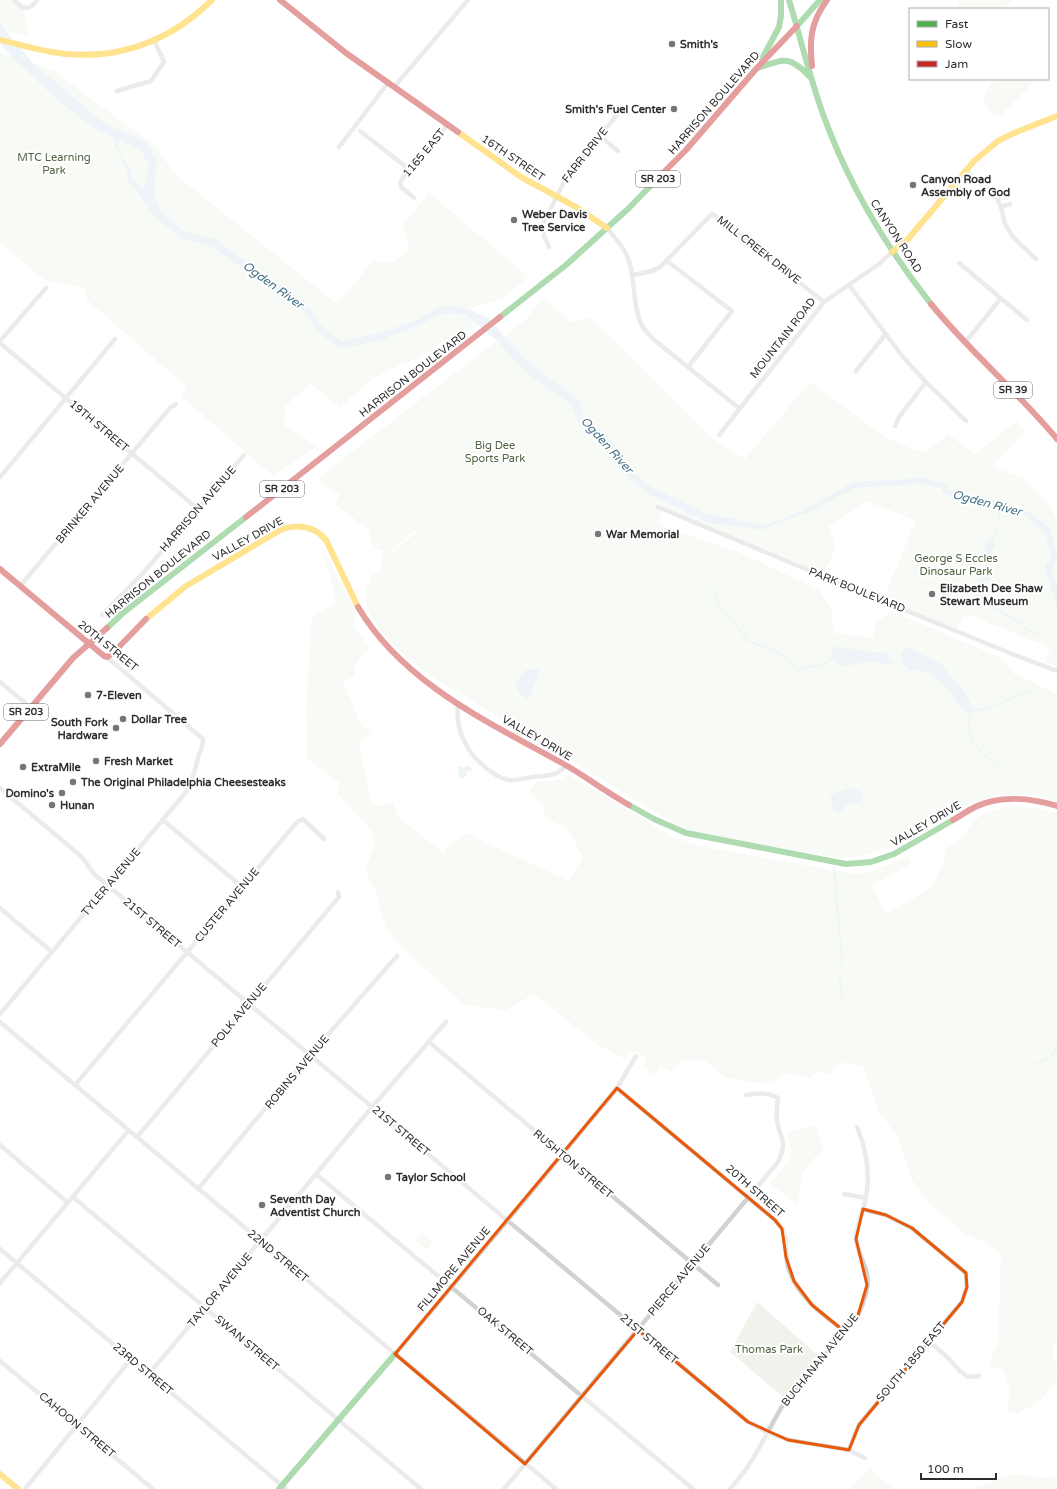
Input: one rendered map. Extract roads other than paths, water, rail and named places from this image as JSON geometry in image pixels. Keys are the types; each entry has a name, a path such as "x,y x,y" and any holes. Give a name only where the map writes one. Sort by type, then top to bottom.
{"main road":[{"path":"0,40 64,54 90,55 128,49 154,40 184,24 212,0"},
{"name":"16TH STREET","path":"280,0 346,53 521,178 584,210 594,216 606,228"},
{"path":"756,69 779,27 781,19 781,0"},
{"name":"CANYON ROAD","path":"789,0 826,123 862,201 892,252 933,307 965,343 1017,394 1057,440"},
{"name":"HARRISON BOULEVARD","path":"0,744 73,658 148,592 566,266 686,150 756,69 820,0"},
{"path":"813,80 810,46 811,32 814,19 820,8 827,0"},
{"path":"756,69 778,61 789,60 798,65 813,80"},
{"name":"MOUNTAIN ROAD","path":"892,252 908,239 974,161 998,141 1014,132 1057,116"},
{"name":"VALLEY DRIVE","path":"107,657 113,653 144,620 186,586 282,529 290,526 308,526 326,540 363,615 380,640 410,670 458,703 663,825 686,834 846,864 871,862 894,854 986,802 1021,799 1043,801 1057,806"},
{"name":"20TH STREET","path":"0,569 89,644 107,657"},
{"name":"FILLMORE AVENUE","path":"282,1488 338,1419 395,1354"},
{"path":"0,1474 18,1489"}],"street":[{"path":"14,0 22,7 27,8 32,6 36,0"},
{"path":"339,147 391,85 468,0"},
{"path":"117,90 151,81 164,62 154,40"},
{"name":"FARR DRIVE","path":"549,247 544,236 543,224 556,196 567,176 621,110"},
{"name":"1165 EAST","path":"414,198 400,186 402,179 447,125"},
{"path":"360,131 410,170"},
{"path":"600,136 618,151"},
{"path":"966,171 997,198 1005,224 1013,237 1036,259"},
{"path":"1001,207 1010,204"},
{"name":"MILL CREEK DRIVE","path":"666,260 712,214 824,302"},
{"name":"16TH STREET","path":"606,228 624,250 628,258 633,275 638,317 643,328 688,367 740,408"},
{"name":"MOUNTAIN ROAD","path":"719,435 824,302 879,264 892,252"},
{"path":"633,275 652,271 666,260 732,311 688,367"},
{"path":"959,263 1027,320"},
{"path":"848,285 885,335 926,382 966,421"},
{"path":"0,342 46,288"},
{"path":"965,343 1001,298"},
{"path":"856,371 885,335"},
{"path":"0,477 115,339"},
{"name":"19TH STREET","path":"0,342 198,509"},
{"path":"895,426 926,382"},
{"name":"BRINKER AVENUE","path":"20,586 170,408 176,404"},
{"name":"HARRISON AVENUE","path":"102,615 144,572 244,455"},
{"name":"PARK BOULEVARD","path":"658,507 854,590 1057,671"},
{"name":"20TH STREET","path":"107,657 203,739"},
{"path":"0,682 30,707"},
{"path":"458,703 456,716 463,741 468,751 495,776 509,780 558,774 566,766"},
{"name":"TYLER AVENUE","path":"0,1014 186,792 192,782 203,739"},
{"name":"21ST STREET","path":"0,788 82,857 94,874 108,886 748,1422 767,1432 788,1440 849,1450 865,1458"},
{"name":"CUSTER AVENUE","path":"75,1085 297,822 303,819 324,839"},
{"path":"163,820 242,887"},
{"name":"POLK AVENUE","path":"137,1137 339,897 338,892"},
{"path":"0,908 52,952"},
{"name":"ROBINS AVENUE","path":"198,1189 310,1056 397,956"},
{"name":"22ND STREET","path":"0,1022 556,1489"},
{"name":"TAYLOR AVENUE","path":"149,1374 372,1107 446,1022"},
{"name":"RUSHTON STREET","path":"429,1042 718,1285"},
{"name":"FILLMORE AVENUE","path":"395,1354 617,1088 636,1056"},
{"name":"20TH STREET","path":"617,1088 775,1220 782,1229 788,1269 802,1294 812,1305 844,1331"},
{"name":"PIERCE AVENUE","path":"504,1489 778,1162 782,1154 784,1139 776,1118 778,1098 773,1094 746,1095"},
{"name":"BUCHANAN AVENUE","path":"730,1489 754,1457 781,1408 858,1315 863,1302 867,1285 866,1271 858,1250 856,1238 857,1228 866,1198 868,1180 867,1160 863,1142 857,1127"},
{"path":"0,1283 129,1130"},
{"path":"0,1145 68,1203"},
{"name":"OAK STREET","path":"316,1174 693,1489"},
{"path":"844,1194 866,1198"},
{"name":"SWAN STREET","path":"73,1197 421,1489"},
{"name":"SOUTH 1850 EAST","path":"849,1450 859,1425 962,1302 967,1287 966,1273 912,1228 886,1215 863,1209"},
{"name":"23RD STREET","path":"0,1249 282,1488"},
{"path":"929,1341 968,1377 979,1376"},
{"path":"25,1489 131,1359"},
{"name":"CAHOON STREET","path":"0,1360 153,1489"}],"water":[{"name":"Ogden River","path":"0,22 33,63 104,123 146,142 157,160 154,195 161,211 183,231 215,239 307,304 324,329 342,341 380,333 418,319 436,308 451,305 469,309 488,318 526,360 580,401 584,418 612,441 626,465 650,486 708,514 765,525 802,511 853,482 922,478 946,484 949,490 997,500 1028,511 1050,528 1057,557 1052,568 1057,586 1057,606 1045,567 1051,557 1045,533 1024,515 945,495 941,489 920,484 855,488 814,510 762,530 708,523 645,492 619,468 605,446 578,422 570,404 528,375 497,341 467,315 450,313 437,316 420,325 382,340 340,349 319,333 303,311 212,247 180,238 152,214 133,185 127,180 127,170 114,142 115,138 95,129 58,101 11,56 0,43","holes":["119,140 140,150 149,164 144,188 131,178 130,167 124,160 117,145"]},
{"path":"990,538 993,538 996,544 992,550 993,556 988,559 984,548"},
{"path":"986,568 992,575 992,578 988,581 983,580 987,603 984,606 978,604 974,598 977,583"},
{"path":"837,646 867,652 884,652 888,654 892,664 887,665 870,662 842,667 831,660 832,650"},
{"path":"909,648 941,664 964,691 974,710 973,713 967,714 944,685 934,676 924,671 908,669 904,665 901,658 901,653 904,649"},
{"path":"531,669 540,671 527,699 518,690 516,685 518,679 524,671"},
{"path":"467,765 472,768 472,770 470,772 466,771 467,775 464,778 459,778 457,768 459,766 463,768"},
{"path":"848,788 860,792 863,799 861,802 849,804 841,812 836,813 833,810 830,798 833,794"}],"waterway":[{"name":"Ogden River","path":"998,507 1000,523"},
{"path":"993,538 998,528"},
{"path":"986,568 988,559"},
{"path":"714,588 718,604 749,641 774,650 790,660 793,666 797,669 821,665 831,660"},
{"path":"987,603 1022,624 1025,628 1041,635"},
{"path":"892,661 901,661"},
{"path":"974,710 995,705 1030,691"},
{"path":"971,714 969,723 971,737 979,750 997,766"},
{"path":"834,867 842,962 835,969"},
{"path":"837,974 840,979 842,999"},
{"path":"1052,1056 1057,1047"},
{"path":"1036,1064 1049,1057"}],"place":[{"name":"Smith's","path":"672,44"},
{"name":"Smith's Fuel Center","path":"674,109"},
{"name":"Canyon Road Assembly of God","path":"913,185"},
{"name":"Weber Davis Tree Service","path":"514,220"},
{"name":"War Memorial","path":"598,534"},
{"name":"Elizabeth Dee Shaw Stewart Museum","path":"932,594"},
{"name":"7-Eleven","path":"88,695"},
{"name":"Dollar Tree","path":"123,719"},
{"name":"South Fork Hardware","path":"116,728"},
{"name":"Fresh Market","path":"96,761"},
{"name":"ExtraMile","path":"23,767"},
{"name":"The Original Philadelphia Cheesesteaks","path":"73,782"},
{"name":"Domino's","path":"62,793"},
{"name":"Hunan","path":"52,805"},
{"name":"Taylor School","path":"388,1177"},
{"name":"Seventh Day Adventist Church","path":"262,1205"}],"park label":[{"name":"MTC Learning Park","path":"54,163"},
{"name":"Big Dee Sports Park","path":"495,451"},
{"name":"George S Eccles Dinosaur Park","path":"956,564"},
{"name":"Thomas Park","path":"769,1349"}]}
